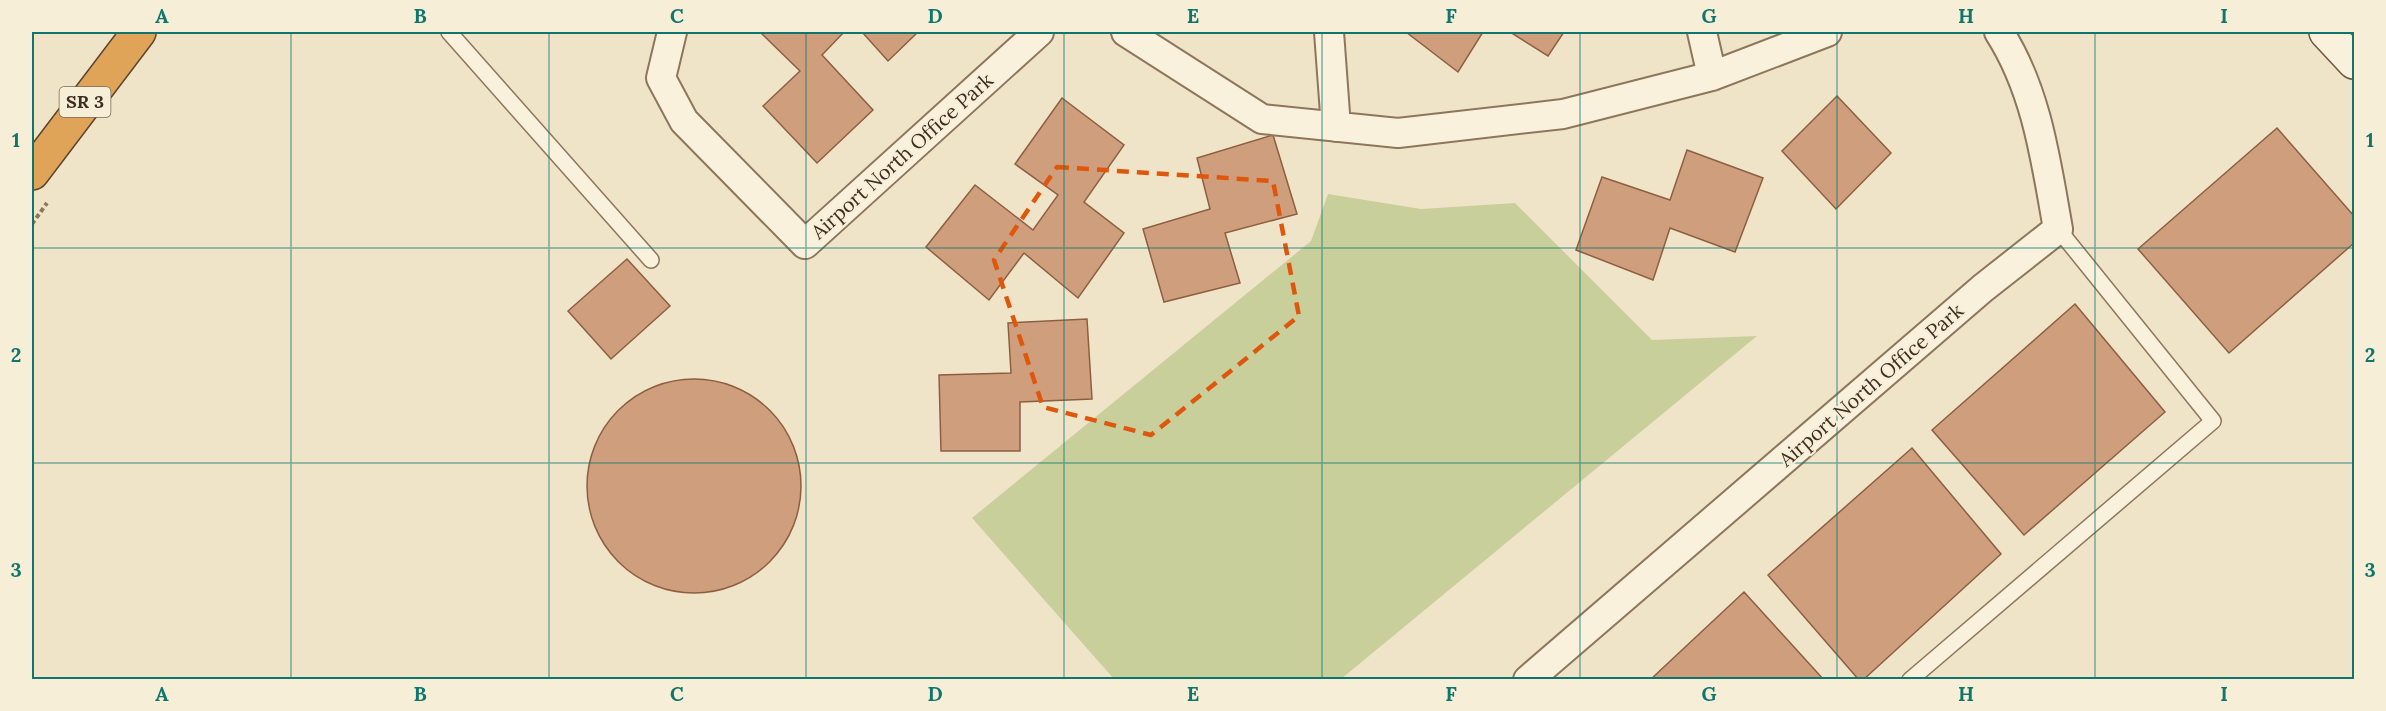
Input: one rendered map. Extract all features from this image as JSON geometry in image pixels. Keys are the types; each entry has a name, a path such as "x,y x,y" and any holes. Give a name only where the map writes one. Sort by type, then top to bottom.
{"highway":[{"name":"SR 3","path":"32,172 139,32"}],"main road":[{"path":"2326,32 2355,62"}],"street":[{"name":"Airport North Office Park","path":"672,32 661,78 684,121 805,244 1039,32"},
{"path":"1126,32 1262,119 1398,134 1563,114 1712,76 1827,32"},
{"path":"1329,32 1336,127"},
{"path":"1702,32 1712,76"},
{"path":"1999,32 2012,51 2040,129 2058,229"},
{"name":"Airport North Office Park","path":"1528,680 1554,670 1983,288 2058,229"}],"lane":[{"path":"449,32 651,260"},
{"path":"1910,680 2213,421 2058,229"}],"highlighted area":[{"path":"1057,167 1273,181 1299,316 1151,435 1043,407 994,260"}],"green space":[{"path":"1328,194 1421,209 1515,203 1652,340 1757,336 1341,679 1114,679 972,518 1311,241"}],"building":[{"path":"760,32 844,32 822,55 873,110 817,163 763,106 800,71"},
{"path":"862,32 918,32 888,61"},
{"path":"1406,32 1483,32 1458,72"},
{"path":"1510,32 1564,32 1548,56"},
{"path":"1837,96 1891,153 1836,209 1782,151"},
{"path":"1062,98 1124,145 1084,202 1124,233 1078,298 1024,253 989,300 926,247 975,185 1033,230 1058,195 1015,164"},
{"path":"2277,128 2354,216 2354,243 2229,353 2138,249"},
{"path":"1273,135 1297,214 1225,233 1240,283 1164,302 1143,229 1210,209 1197,158"},
{"path":"1687,150 1763,178 1735,252 1670,228 1653,280 1576,250 1602,177 1670,200"},
{"path":"627,259 670,306 611,359 568,311"},
{"path":"2075,304 2165,412 2024,535 1932,430"},
{"path":"1087,319 1092,399 1020,402 1020,451 941,451 939,375 1011,373 1008,323"},
{"path":"694,379 715,381 735,387 770,410 793,445 799,465 801,486 799,507 793,527 770,562 735,585 715,591 694,593 673,591 653,585 618,562 595,527 589,507 587,486 589,465 595,445 618,410 653,387 673,381"},
{"path":"1912,448 2001,554 1863,680 1859,680 1768,575"},
{"path":"1744,592 1824,680 1650,680"}]}
